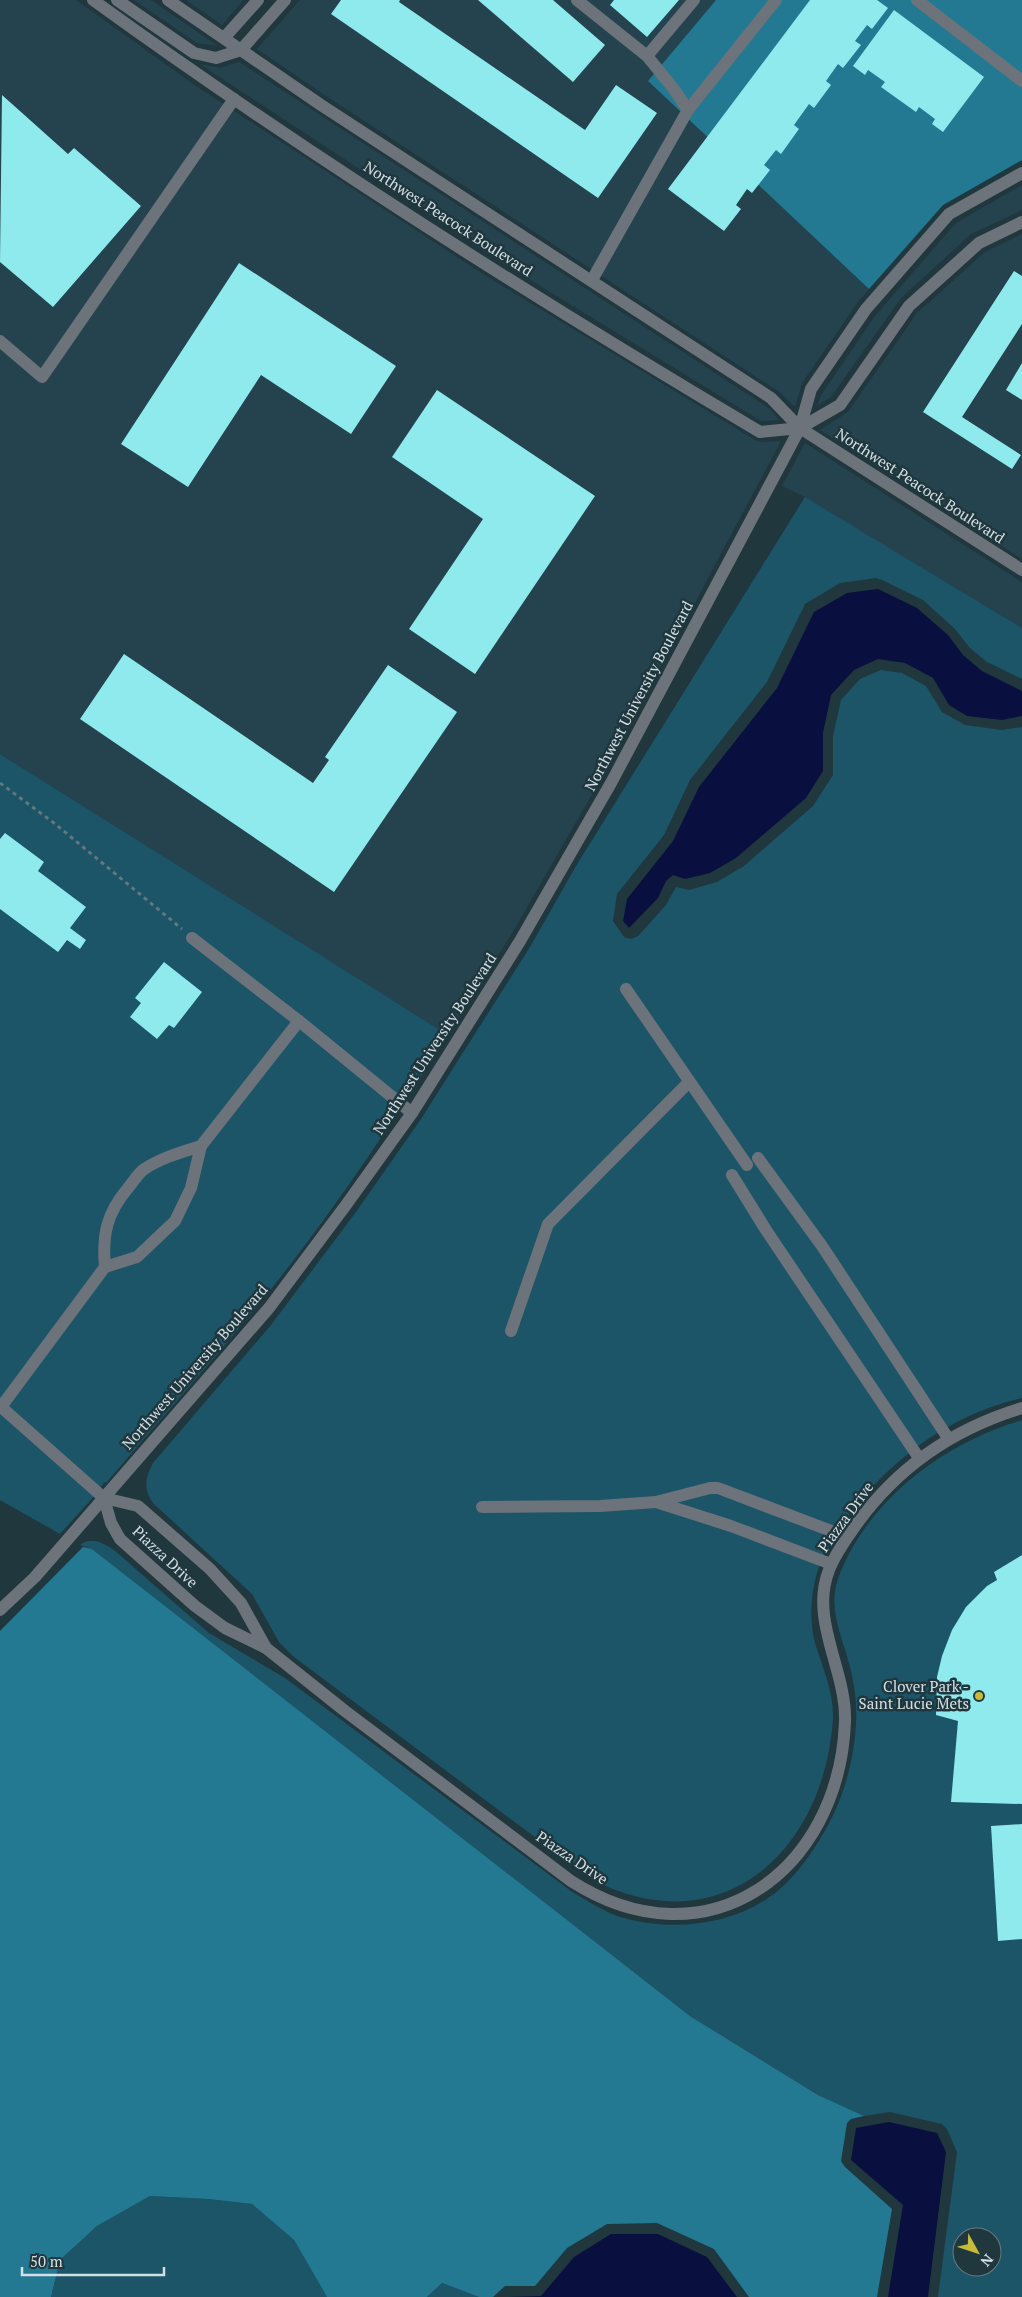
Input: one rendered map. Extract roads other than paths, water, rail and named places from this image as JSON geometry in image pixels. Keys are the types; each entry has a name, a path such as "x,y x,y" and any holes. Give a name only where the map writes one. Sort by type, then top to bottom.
{"street":[{"name":"Northwest Peacock Boulevard","path":"93,0 234,99 488,265 760,432 800,428"},
{"path":"117,0 194,53 216,58 241,50 285,0"},
{"name":"Northwest Peacock Boulevard","path":"168,0 321,105 776,401 800,428 1022,570"},
{"path":"224,38 258,0"},
{"path":"577,0 646,56 673,88 688,110"},
{"path":"646,56 694,0"},
{"path":"592,280 688,110 776,0"},
{"path":"916,0 1022,81"},
{"path":"0,341 42,378 234,99"},
{"name":"Northwest University Boulevard","path":"0,1610 35,1577 269,1308 412,1113 520,941 611,783 800,428 811,390 866,309 949,214 1022,173"},
{"path":"800,428 840,405 909,306 979,243 1022,222"},
{"path":"192,938 299,1020 412,1113"},
{"path":"626,989 746,1165"},
{"path":"104,1498 0,1407 106,1267 137,1257 175,1221 191,1188 201,1146 299,1020"},
{"path":"511,1331 548,1224 689,1082"},
{"path":"106,1267 103,1247 108,1219 118,1200 143,1170 174,1155 201,1146"},
{"path":"758,1158 822,1246 948,1438"},
{"path":"732,1175 766,1230 919,1458"},
{"name":"Piazza Drive","path":"266,1648 241,1603 210,1570 138,1506 104,1498 111,1523 120,1539 209,1618 266,1648 392,1747 583,1888 614,1903 639,1910 673,1914 701,1912 720,1908 747,1898 775,1878 789,1863 808,1837 830,1794 840,1758 845,1720 842,1687 827,1632 823,1607 824,1587 832,1564 847,1537 886,1487 919,1458 948,1438 984,1421 1022,1408"},
{"path":"482,1506 600,1506 656,1502 710,1488 718,1488 847,1537"},
{"path":"656,1502 731,1526 832,1564"}],"place":[{"name":"Clover Park - Saint Lucie Mets","path":"979,1696"}]}
